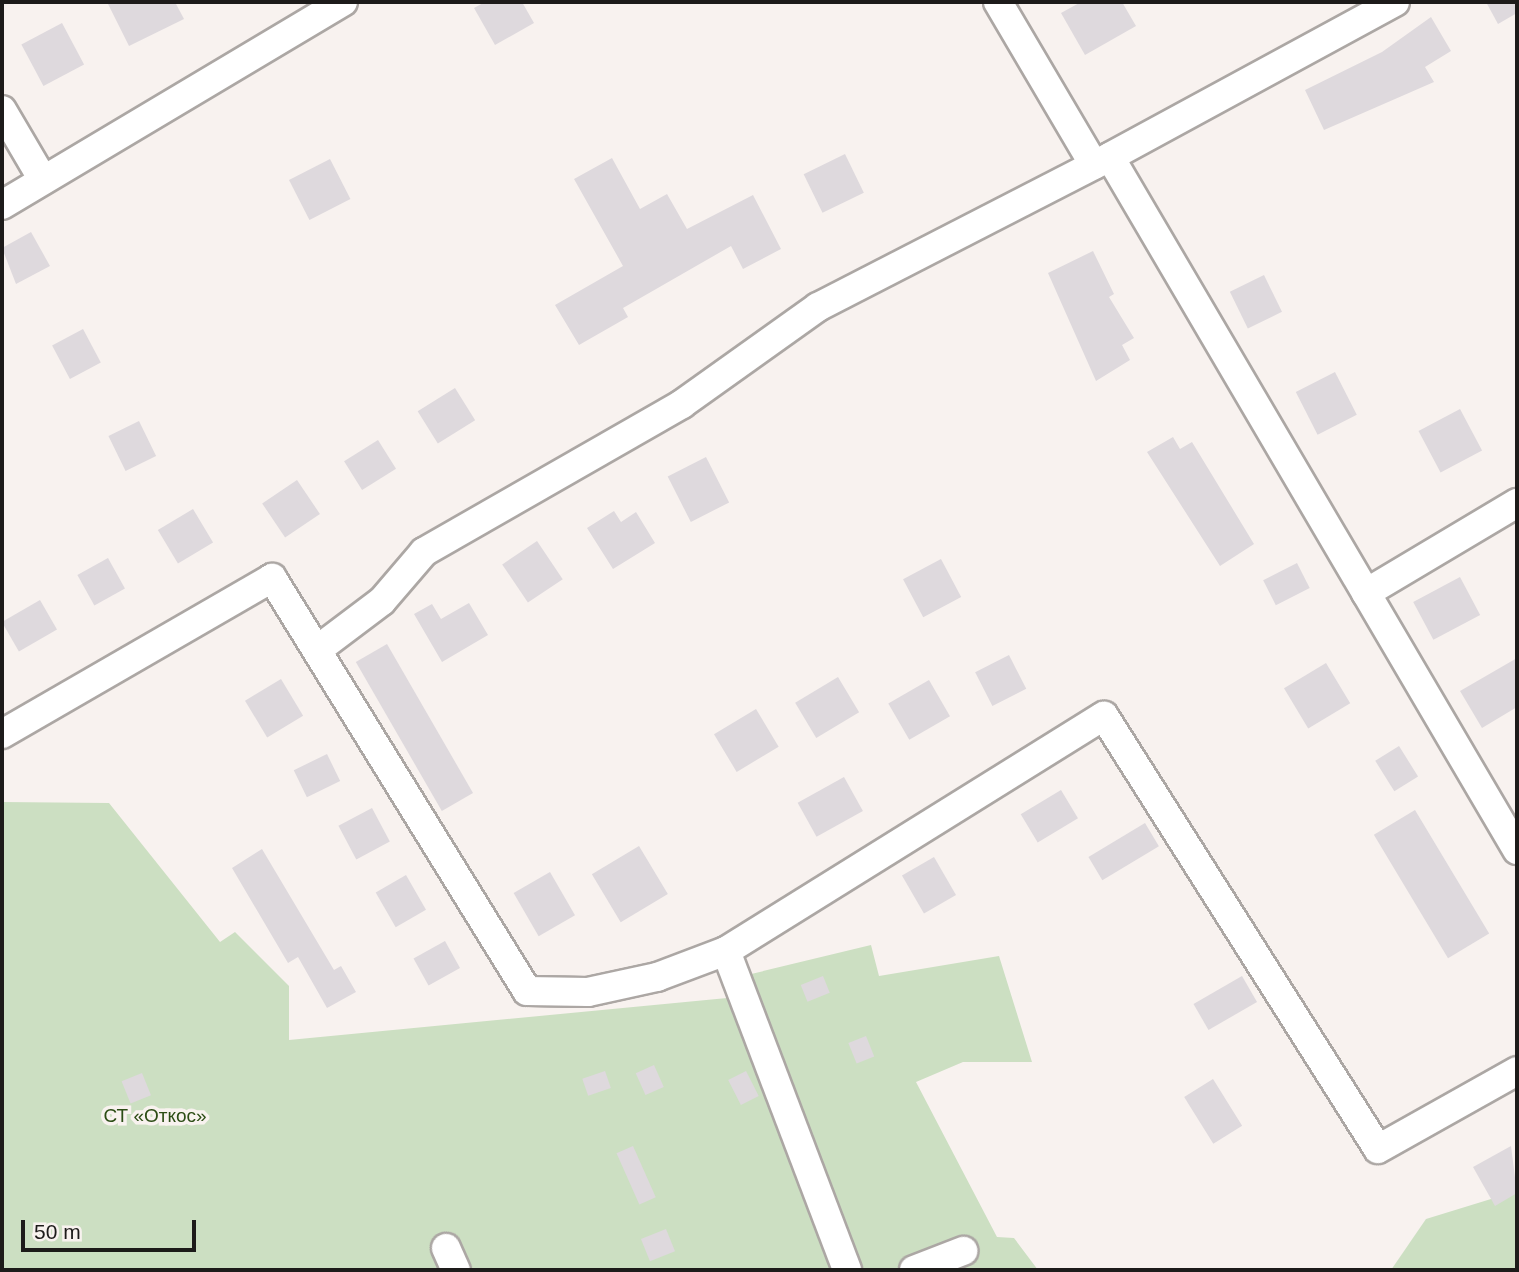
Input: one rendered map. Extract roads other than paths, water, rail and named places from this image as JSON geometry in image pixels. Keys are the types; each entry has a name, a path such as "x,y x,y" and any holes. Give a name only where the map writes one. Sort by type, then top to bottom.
{"lane":[{"path":"2,205 343,2"},
{"path":"998,2 1102,161 1366,593 1517,850"},
{"path":"317,650 382,601 425,552 682,404 818,307 1102,161 1395,2"},
{"path":"2,110 43,180"},
{"path":"1366,593 1517,503"},
{"path":"2,734 272,578 527,991 588,992 657,977 726,951 1104,716 1378,1149 1517,1071"},
{"path":"726,951 847,1270"},
{"path":"914,1270 962,1251"}],"park label":[{"name":"СТ «Откос»","path":"155,1116"}]}
